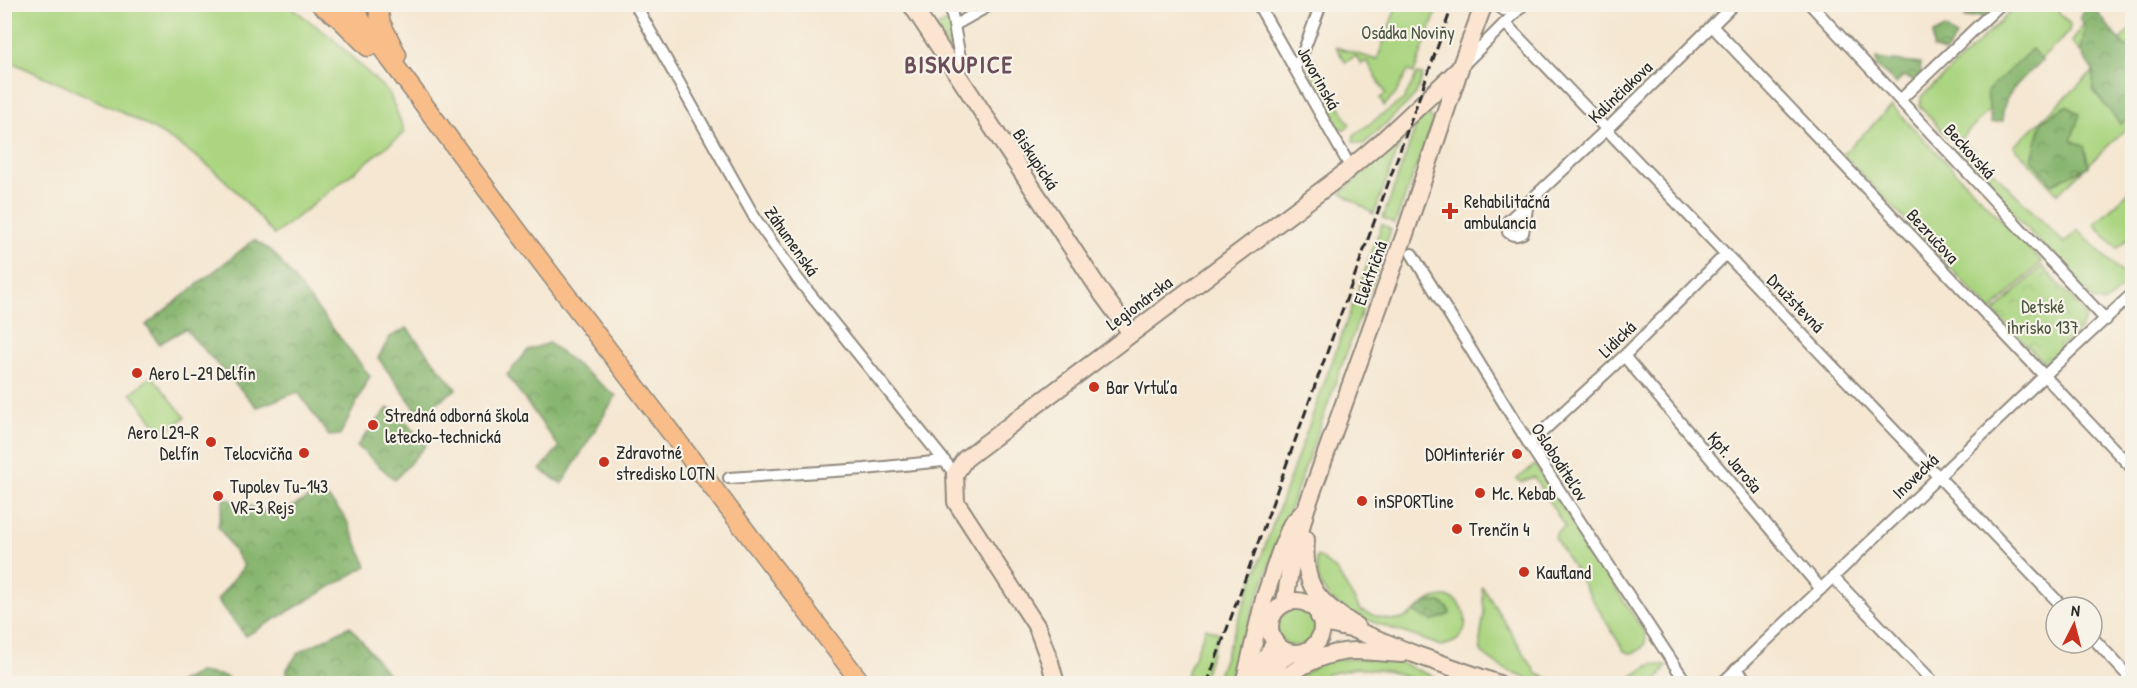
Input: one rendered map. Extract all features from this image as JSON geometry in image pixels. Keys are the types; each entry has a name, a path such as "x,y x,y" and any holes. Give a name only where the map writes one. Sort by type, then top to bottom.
{"main road":[{"path":"320,4 353,30 596,350 682,447"},
{"path":"349,4 520,234 862,684"},
{"path":"377,4 381,23 401,62 473,158 520,234"}],"street":[{"name":"Záhumenská","path":"634,4 756,220 797,278 955,474"},
{"name":"Biskupická","path":"911,4 1103,295 1131,333"},
{"path":"950,4 961,63 956,72"},
{"path":"955,25 992,4"},
{"name":"Javorinská","path":"1258,4 1351,168"},
{"path":"1295,67 1301,58 1321,4"},
{"name":"Električná","path":"1285,603 1290,570 1306,509 1405,234 1460,68 1484,4"},
{"path":"1495,4 1504,10 1522,4"},
{"name":"Legionárska","path":"955,474 965,459 1351,168 1460,68 1522,4"},
{"name":"Kalinčiakova","path":"1528,202 1734,4"},
{"name":"Beckovská","path":"1810,4 2106,320"},
{"path":"1900,99 2001,4"},
{"name":"Družstevná","path":"1505,23 2051,595"},
{"name":"Bezručova","path":"1712,27 2133,468"},
{"path":"1407,118 1430,107 1437,118 1438,133"},
{"name":"Osloboditeľov","path":"1412,254 1529,444 1687,684"},
{"name":"Lidická","path":"1529,444 1624,356 1726,254"},
{"name":"Inovecká","path":"1721,684 2133,294"},
{"name":"Kpt. Jaroša","path":"1624,356 1821,589"},
{"path":"729,478 865,469 943,460"},
{"path":"955,474 956,502 1036,627 1056,684"},
{"path":"1306,509 1307,573 1317,596 1334,612 1374,638"},
{"path":"1244,684 1264,600 1280,552 1291,525 1306,509"},
{"name":"Električná","path":"1295,555 1300,591 1305,603"},
{"path":"1833,577 1935,684"},
{"path":"1318,640 1321,625 1319,617 1316,611 1305,603 1285,603 1274,614 1271,621 1271,636 1285,651 1292,653 1306,651 1318,640 1344,637 1374,638"},
{"path":"1319,617 1333,625 1355,630 1499,684"},
{"path":"1251,684 1275,642"},
{"path":"2104,650 2133,680"},
{"path":"1280,684 1288,675 1307,664 1331,655 1352,651 1414,654"},
{"path":"1267,684 1281,660 1292,653"},
{"path":"1736,669 1750,684"}],"green space":[{"path":"5,4 288,5 331,37 389,93 405,132 274,235 226,181 169,138 116,109 5,59"},
{"path":"936,5 944,5 952,20 960,64 934,29 949,21 943,10 939,10"},
{"name":"Osádka Noviny","path":"1397,5 1439,5 1414,73 1408,71 1395,95 1384,106 1380,98 1386,94 1367,61 1361,64 1356,56 1345,62 1336,47 1377,60"},
{"path":"1969,5 1997,5 1993,18 1977,16 1965,18"},
{"path":"2018,5 2052,5 2070,24 2069,32 1959,140 1949,139 1920,106 1921,97"},
{"path":"2093,7 2125,47 2132,46 2132,111 2121,125 2093,90 2093,71 2081,52 2085,26 2080,19 2083,11"},
{"path":"2090,13 2116,44 2132,27 2132,123 2058,194 2014,146 2095,70 2072,42"},
{"path":"1945,28 1956,36 1946,53 1933,48 1933,34"},
{"path":"2032,49 2042,61 2021,80 2009,95 2005,103 2003,121 1991,123 1987,91"},
{"path":"1313,58 1350,125 1344,129 1337,128 1318,94 1312,77"},
{"path":"1876,59 1920,64 1922,84 1903,76 1896,84 1877,67"},
{"path":"1417,74 1423,75 1415,96 1364,144 1353,142 1354,135 1404,99"},
{"path":"1892,106 2042,262 1991,311 1843,154"},
{"path":"2066,106 2080,114 2071,140 2084,146 2089,166 2052,184 2032,159 2042,121"},
{"path":"1426,115 1431,116 1433,122 1395,224 1383,218 1417,124"},
{"path":"1403,136 1374,214 1341,193"},
{"path":"1963,141 2064,243 2078,230 2130,281 2105,303 2094,300 1958,155 1957,149"},
{"path":"2132,189 2132,235 2117,249 2094,224"},
{"path":"1382,224 1391,230 1227,683 1215,684"},
{"path":"254,240 273,252 370,376 340,435 329,436 298,392 257,407 185,329 159,344 146,325"},
{"name":"Detské ihrisko 137","path":"2042,266 2083,310 2086,317 2081,329 2044,363 1994,312"},
{"path":"407,328 456,389 420,415 378,358 390,337"},
{"path":"549,343 616,396 562,484 540,470 559,447 507,375 528,350"},
{"path":"152,376 185,417 163,434 131,393"},
{"path":"388,408 398,413 426,445 395,480 357,446"},
{"path":"1535,465 1645,633 1643,647 1637,651 1630,653 1624,651 1556,540 1557,532 1565,527 1534,477 1521,482 1517,479"},
{"path":"322,491 345,517 367,566 246,636 217,600 244,566 218,526 224,498 277,515"},
{"path":"1318,556 1337,571 1361,611 1397,620 1409,616 1432,599 1446,597 1459,603 1463,609 1464,631 1454,642 1441,646 1348,612 1329,597 1322,586 1317,574 1316,558"},
{"path":"1482,586 1537,674 1560,683 1528,679 1498,665 1481,652 1480,641 1484,612"},
{"path":"1428,602 1441,602 1449,609 1450,614 1433,621 1413,612"},
{"path":"1296,608 1309,614 1315,627 1309,640 1296,646 1283,640 1277,627 1283,614"},
{"path":"350,626 395,683 287,683 287,669 298,653"},
{"path":"1206,628 1219,633 1201,683 1183,683"},
{"path":"1327,659 1382,659 1403,664 1435,677 1420,681 1387,671 1356,668 1328,674 1311,683 1288,684"},
{"path":"1652,664 1667,666 1655,683 1624,683 1627,679"},
{"path":"199,672 224,676 236,683 178,683"}],"railway":[{"path":"1207,684 1453,4"}],"place":[{"name":"Rehabilitačná ambulancia","path":"1450,211"},
{"name":"Aero L-29 Delfín","path":"137,373"},
{"name":"Bar Vrtuľa","path":"1094,387"},
{"name":"Stredná odborná škola letecko-technická","path":"373,425"},
{"name":"Aero L29-R Delfín","path":"211,442"},
{"name":"Telocvičňa","path":"304,453"},
{"name":"DOMinteriér","path":"1517,454"},
{"name":"Zdravotné stredisko LOTN","path":"604,462"},
{"name":"Mc. Kebab","path":"1480,493"},
{"name":"Tupolev Tu-143 VR-3 Rejs","path":"218,496"},
{"name":"inSPORTline","path":"1362,501"},
{"name":"Trenčín 4","path":"1457,529"},
{"name":"Kaufland","path":"1524,572"}],"district":[{"name":"BISKUPICE","path":"959,64"}]}
